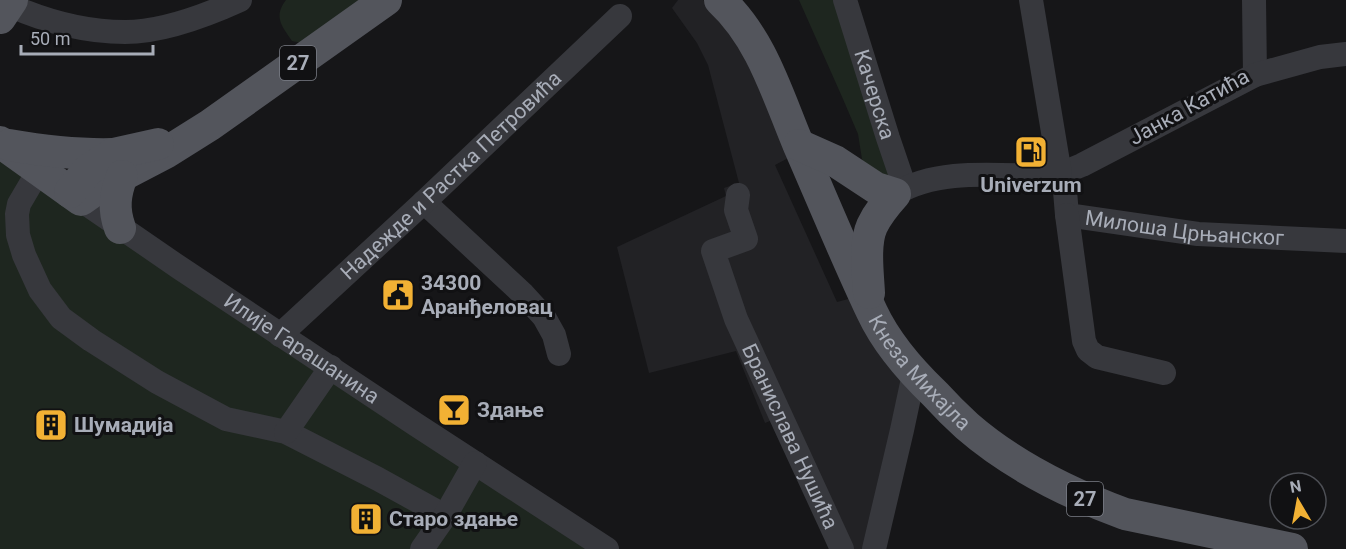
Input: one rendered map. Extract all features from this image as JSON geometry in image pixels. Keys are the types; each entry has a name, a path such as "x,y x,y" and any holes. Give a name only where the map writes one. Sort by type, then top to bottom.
{"main road":[{"name":"27","path":"75,196 88,170 117,165 157,144 210,125 386,0"},
{"name":"Кнеза Михајла","path":"720,0 741,23 762,56 872,312 914,374 968,427 1033,472 1077,495 1125,514 1291,549"},
{"name":"27","path":"2,143 44,152 82,154 117,165"},
{"name":"Илије Гарашанина","path":"2,143 75,196"},
{"path":"799,145 835,161 876,188 900,191"},
{"path":"117,165 115,199 116,218 120,228"},
{"path":"869,305 868,243 871,228 880,211 900,191"}],"street":[{"path":"5,10 29,14 66,25 126,32 196,18 240,0"},
{"name":"Качерска","path":"845,0 888,138 900,191"},
{"name":"Милоша Црњанског","path":"1031,0 1059,174 1065,191 1067,215 1198,234 1346,241"},
{"name":"Јанка Катића","path":"900,191 936,178 952,176 1059,174 1082,165 1255,75 1254,0"},
{"name":"Надежде и Растка Петровића","path":"280,335 620,16"},
{"path":"1255,75 1320,57 1346,54"},
{"path":"39,170 19,204 16,214 18,235 24,255 40,290 61,318 157,382 226,419 286,432 445,516"},
{"name":"Бранислава Нушића","path":"738,195 736,210 746,239 714,251 736,319 842,549"},
{"name":"Илије Гарашанина","path":"75,196 280,335 608,549"},
{"path":"424,202 523,294 544,317 554,334 559,354"},
{"path":"1067,215 1084,341 1088,350 1097,357 1164,373"},
{"path":"286,432 331,367"},
{"path":"873,549 914,374"},
{"path":"422,549 445,516 475,463"}],"shaded area":[{"path":"286,0 363,0 302,43 292,41 280,21 280,11"},
{"path":"678,0 703,0 743,48 792,156 775,165 837,302 856,297 917,386 880,549 836,549 780,417 765,423 736,351 649,373 617,247 726,196 724,188 739,183 708,65 697,43 672,8"},
{"path":"799,0 836,0 889,170 888,177 866,169 858,134"},
{"path":"0,141 607,549 0,549"}],"place":[{"name":"Univerzum","path":"1031,152"},
{"name":"34300 Аранђеловац","path":"398,295"},
{"name":"Здање","path":"454,410"},
{"name":"Шумадија","path":"51,425"},
{"name":"Старо здање","path":"366,519"}]}
